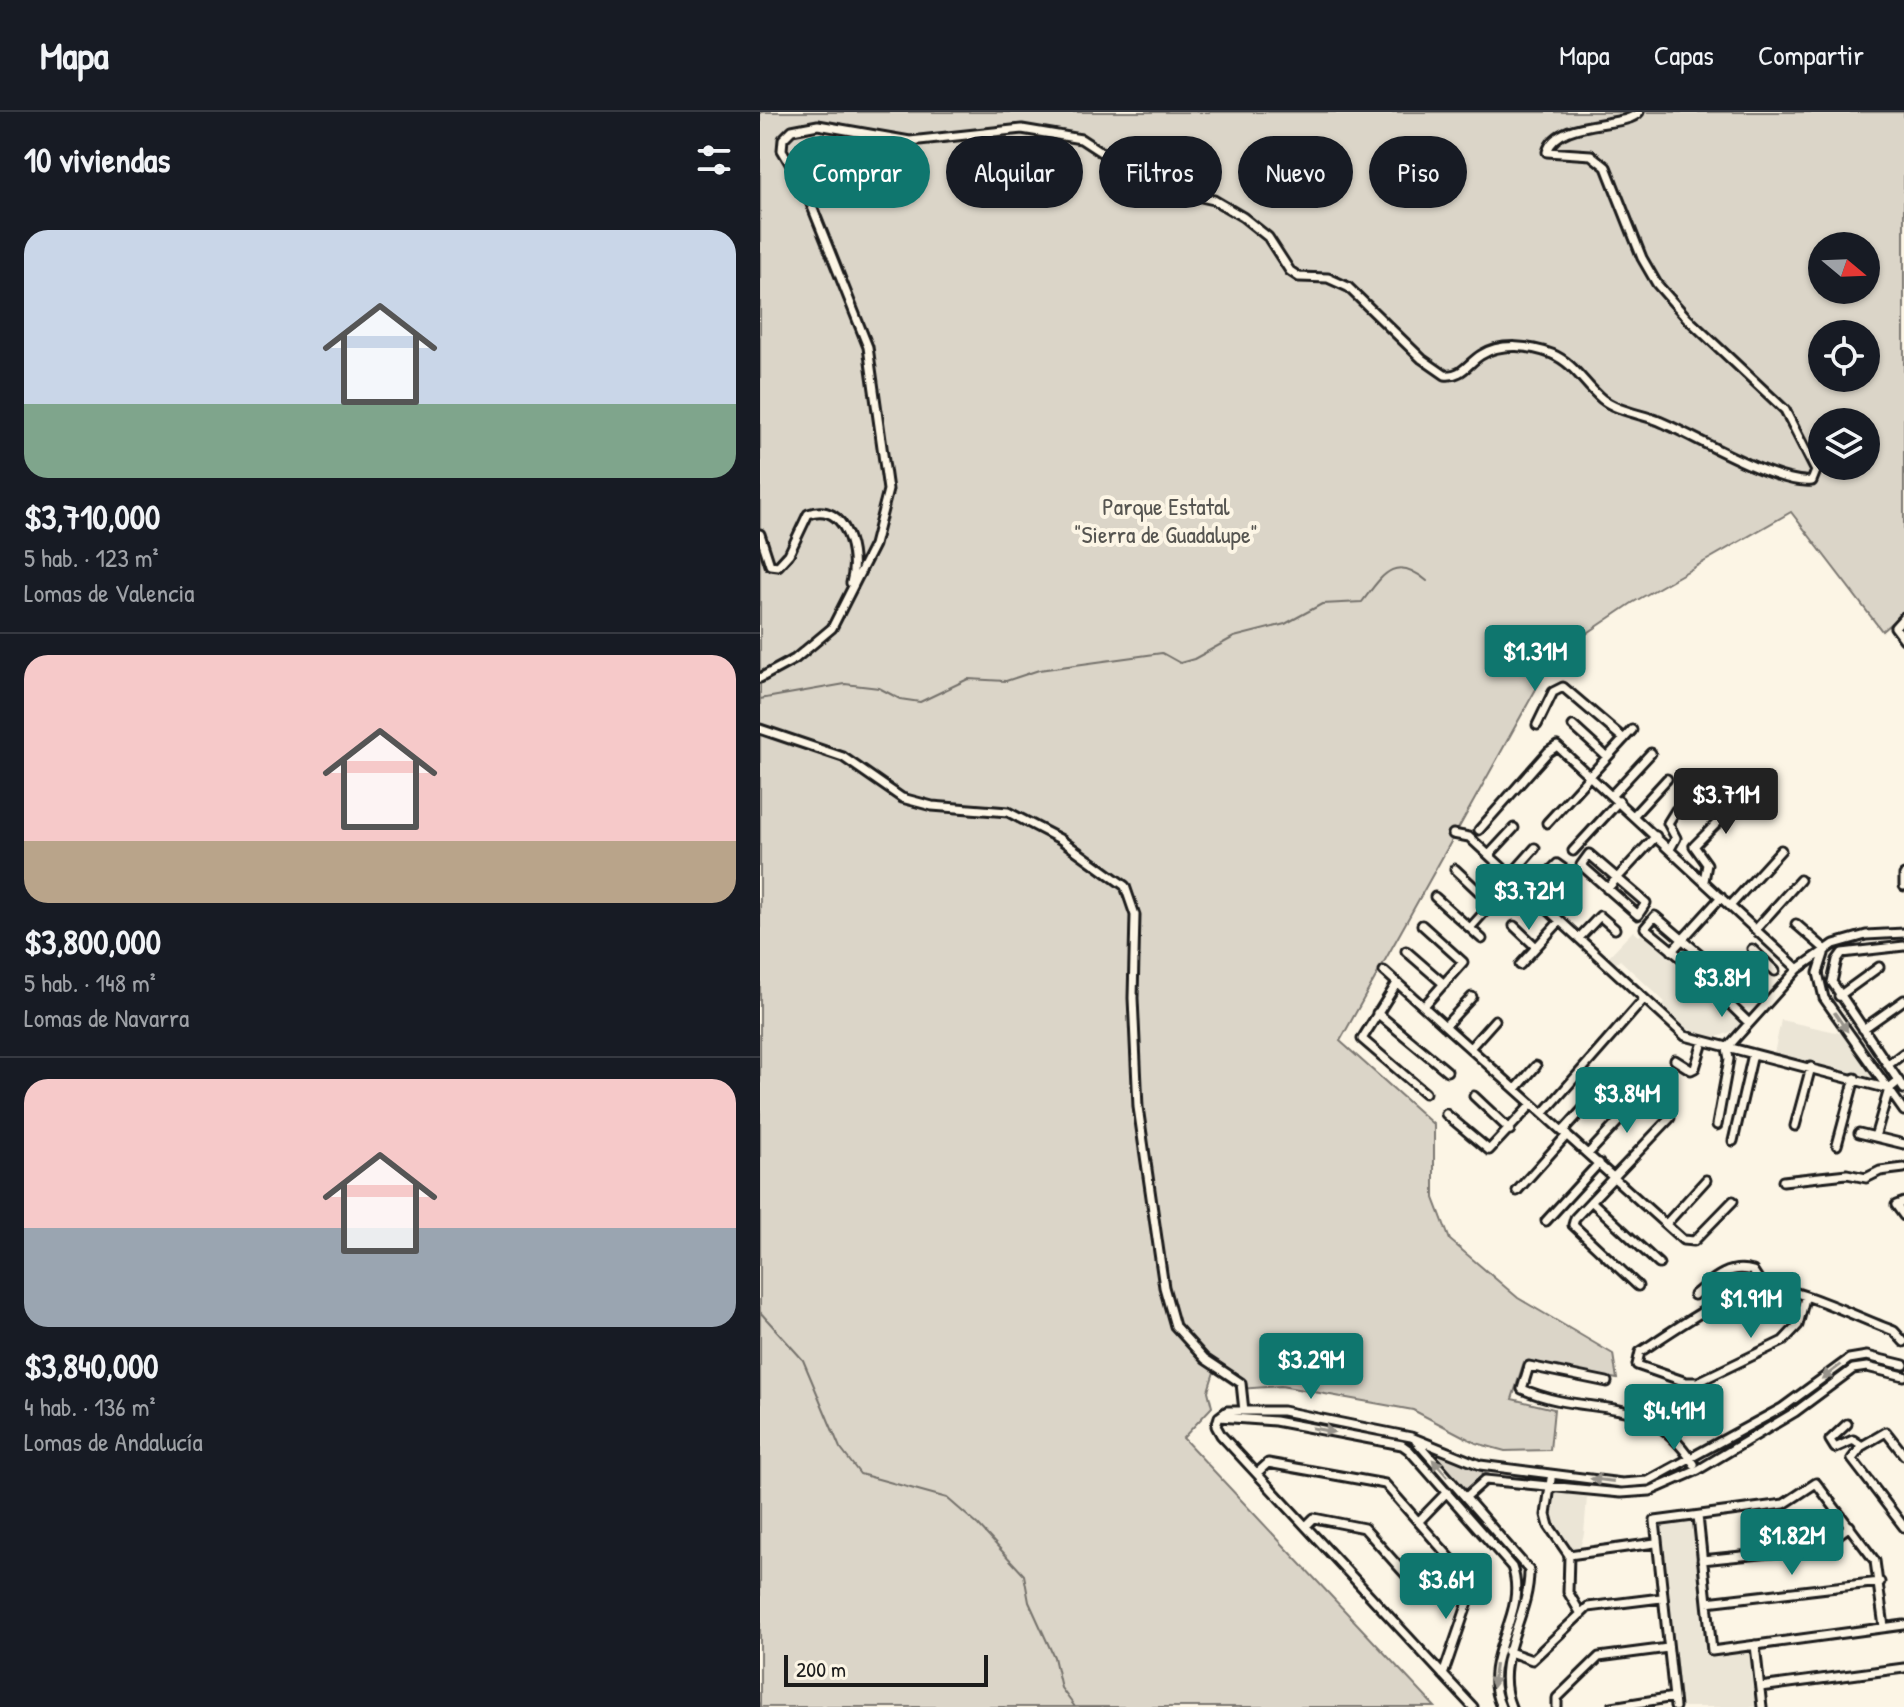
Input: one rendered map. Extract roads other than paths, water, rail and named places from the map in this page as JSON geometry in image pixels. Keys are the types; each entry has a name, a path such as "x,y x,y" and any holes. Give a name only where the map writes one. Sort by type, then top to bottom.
{"street":[{"path":"760,678 795,659 832,628 867,560 883,520 888,475 864,332 839,281 805,189 782,150 783,139 792,130 818,125 910,141 1022,129 1081,139 1153,186 1214,200 1243,217 1268,237 1290,271 1309,280 1337,280 1348,287 1422,359 1445,375 1460,373 1493,349 1509,347 1541,351 1569,363 1603,399 1615,406 1661,422 1734,458 1799,481 1812,481 1816,471 1785,410 1687,318 1657,284 1642,258 1606,167 1591,155 1547,152 1558,137 1598,122 1634,118 1639,112"},
{"path":"760,534 766,560 770,565 778,566 789,554 808,514 824,513 834,519 850,538 855,552 856,566 849,593"},
{"path":"1904,617 1895,627 1904,639"},
{"path":"1537,725 1553,692 1563,687 1624,739"},
{"path":"1573,726 1607,757"},
{"path":"760,729 843,757 902,798 932,806 1008,812 1060,839 1125,886 1135,915 1133,998 1138,1107 1164,1287 1175,1326 1205,1359 1241,1383 1244,1411"},
{"path":"1547,823 1632,730"},
{"path":"1479,830 1556,745 1798,969"},
{"path":"1573,851 1651,753"},
{"path":"1634,815 1667,779"},
{"path":"1704,881 1707,864 1694,846 1733,807"},
{"path":"1670,849 1676,843 1668,823 1676,810"},
{"path":"1489,855 1514,828"},
{"path":"1453,834 1469,837 1685,1036 1889,1089"},
{"path":"1607,889 1656,836"},
{"path":"1470,928 1535,848"},
{"path":"1731,905 1781,850"},
{"path":"1589,854 1617,878 1646,903 1638,915 1580,864 1589,854"},
{"path":"1529,892 1557,864 1571,874"},
{"path":"1455,869 1492,904"},
{"path":"1903,886 1904,875"},
{"path":"1756,929 1800,880"},
{"path":"1435,897 1482,939"},
{"path":"1672,951 1721,897"},
{"path":"1579,938 1600,916 1615,929"},
{"path":"1652,917 1682,940 1710,963 1702,975 1645,928 1652,917"},
{"path":"1520,965 1560,921"},
{"path":"1796,924 1825,951"},
{"path":"1422,925 1463,960 1424,1006"},
{"path":"1514,926 1536,947"},
{"path":"1727,1048 1798,969 1825,951 1846,939 1904,933"},
{"path":"1759,955 1770,943"},
{"path":"1904,946 1850,950 1837,960 1832,982 1904,1089"},
{"path":"1752,949 1775,971"},
{"path":"1406,951 1444,984"},
{"path":"1825,951 1818,973 1824,998 1904,1111"},
{"path":"1839,996 1879,967"},
{"path":"1384,971 1689,1243 1733,1201"},
{"path":"1397,983 1362,1039 1425,1093"},
{"path":"1717,992 1749,1023"},
{"path":"1445,1026 1472,997"},
{"path":"1543,1114 1644,999"},
{"path":"1863,1029 1904,1000"},
{"path":"1377,1013 1447,1071"},
{"path":"1470,1048 1495,1020"},
{"path":"1675,1060 1691,1070 1703,1042"},
{"path":"1717,1125 1729,1059 1727,1048"},
{"path":"1888,1065 1904,1053"},
{"path":"1733,1141 1753,1054"},
{"path":"1516,1089 1536,1066"},
{"path":"1795,1126 1811,1067"},
{"path":"1837,1145 1855,1078"},
{"path":"1875,1137 1889,1089 1899,1081"},
{"path":"1517,1191 1606,1084"},
{"path":"1474,1096 1510,1130"},
{"path":"1588,1154 1642,1096"},
{"path":"1446,1114 1487,1150 1493,1148 1532,1104"},
{"path":"1638,1286 1576,1231 1575,1218 1670,1118"},
{"path":"1859,1133 1904,1144"},
{"path":"1546,1221 1599,1163"},
{"path":"1783,1181 1847,1174 1866,1178 1880,1171 1904,1168"},
{"path":"1666,1224 1706,1180"},
{"path":"1591,1201 1659,1264"},
{"path":"1904,1202 1896,1205 1904,1216"},
{"path":"1694,1295 1717,1276 1737,1268 1753,1271 1762,1285"},
{"path":"1805,1298 1798,1325 1783,1341 1698,1382 1686,1382 1641,1368 1636,1359 1640,1352 1728,1296 1762,1285 1805,1298 1894,1331 1904,1342"},
{"path":"1473,1707 1218,1431 1219,1417 1227,1411 1283,1411 1411,1437 1438,1445 1480,1465 1622,1483 1648,1481 1692,1460 1790,1403 1849,1359 1867,1356 1904,1365"},
{"path":"1607,1382 1529,1366 1522,1389 1548,1398 1628,1412 1659,1423 1698,1470"},
{"path":"1466,1497 1485,1480 1621,1493 1650,1491 1698,1470 1795,1412 1853,1369 1867,1367 1904,1376"},
{"path":"1790,1403 1795,1412"},
{"path":"1219,1417 1275,1421 1406,1447 1512,1567 1518,1596 1492,1689 1497,1706 1510,1705 1504,1687 1503,1650 1529,1585 1529,1570 1495,1526 1411,1437"},
{"path":"1847,1424 1830,1440 1835,1448 1853,1440 1862,1446"},
{"path":"1373,1439 1375,1430"},
{"path":"1904,1455 1886,1432 1862,1446 1852,1459 1904,1527"},
{"path":"1257,1473 1268,1463 1385,1484 1474,1585 1443,1675"},
{"path":"1552,1474 1545,1499 1549,1526 1569,1555 1568,1592 1581,1614"},
{"path":"1675,1707 1655,1521 1784,1504 1816,1483 1875,1561 1884,1627"},
{"path":"1419,1521 1447,1492"},
{"path":"1698,1516 1712,1651 1904,1625"},
{"path":"1306,1526 1314,1518 1364,1528 1424,1595 1457,1564"},
{"path":"1485,1535 1495,1526"},
{"path":"1702,1560 1820,1548 1850,1526"},
{"path":"1569,1555 1655,1543"},
{"path":"1707,1602 1880,1582"},
{"path":"1503,1650 1532,1660 1588,1607 1661,1598"},
{"path":"1755,1645 1762,1707"},
{"path":"1557,1707 1557,1698 1599,1657 1668,1648"},
{"path":"1760,1687 1904,1668"},
{"path":"1612,1707 1674,1697"}],"waterway":[{"path":"760,699 845,684 879,688 900,699 920,702 968,679 1006,681 1039,670 1162,653 1180,663 1194,659 1234,637 1285,624 1322,604 1362,602 1383,577 1397,568 1416,573 1427,581"},
{"path":"760,1312 803,1360 840,1448 860,1474 947,1498 978,1525 1024,1575 1029,1602 1054,1657 1061,1688 1075,1707"}],"park label":[{"name":"Parque Estatal \"Sierra de Guadalupe\"","path":"1166,520"}]}
